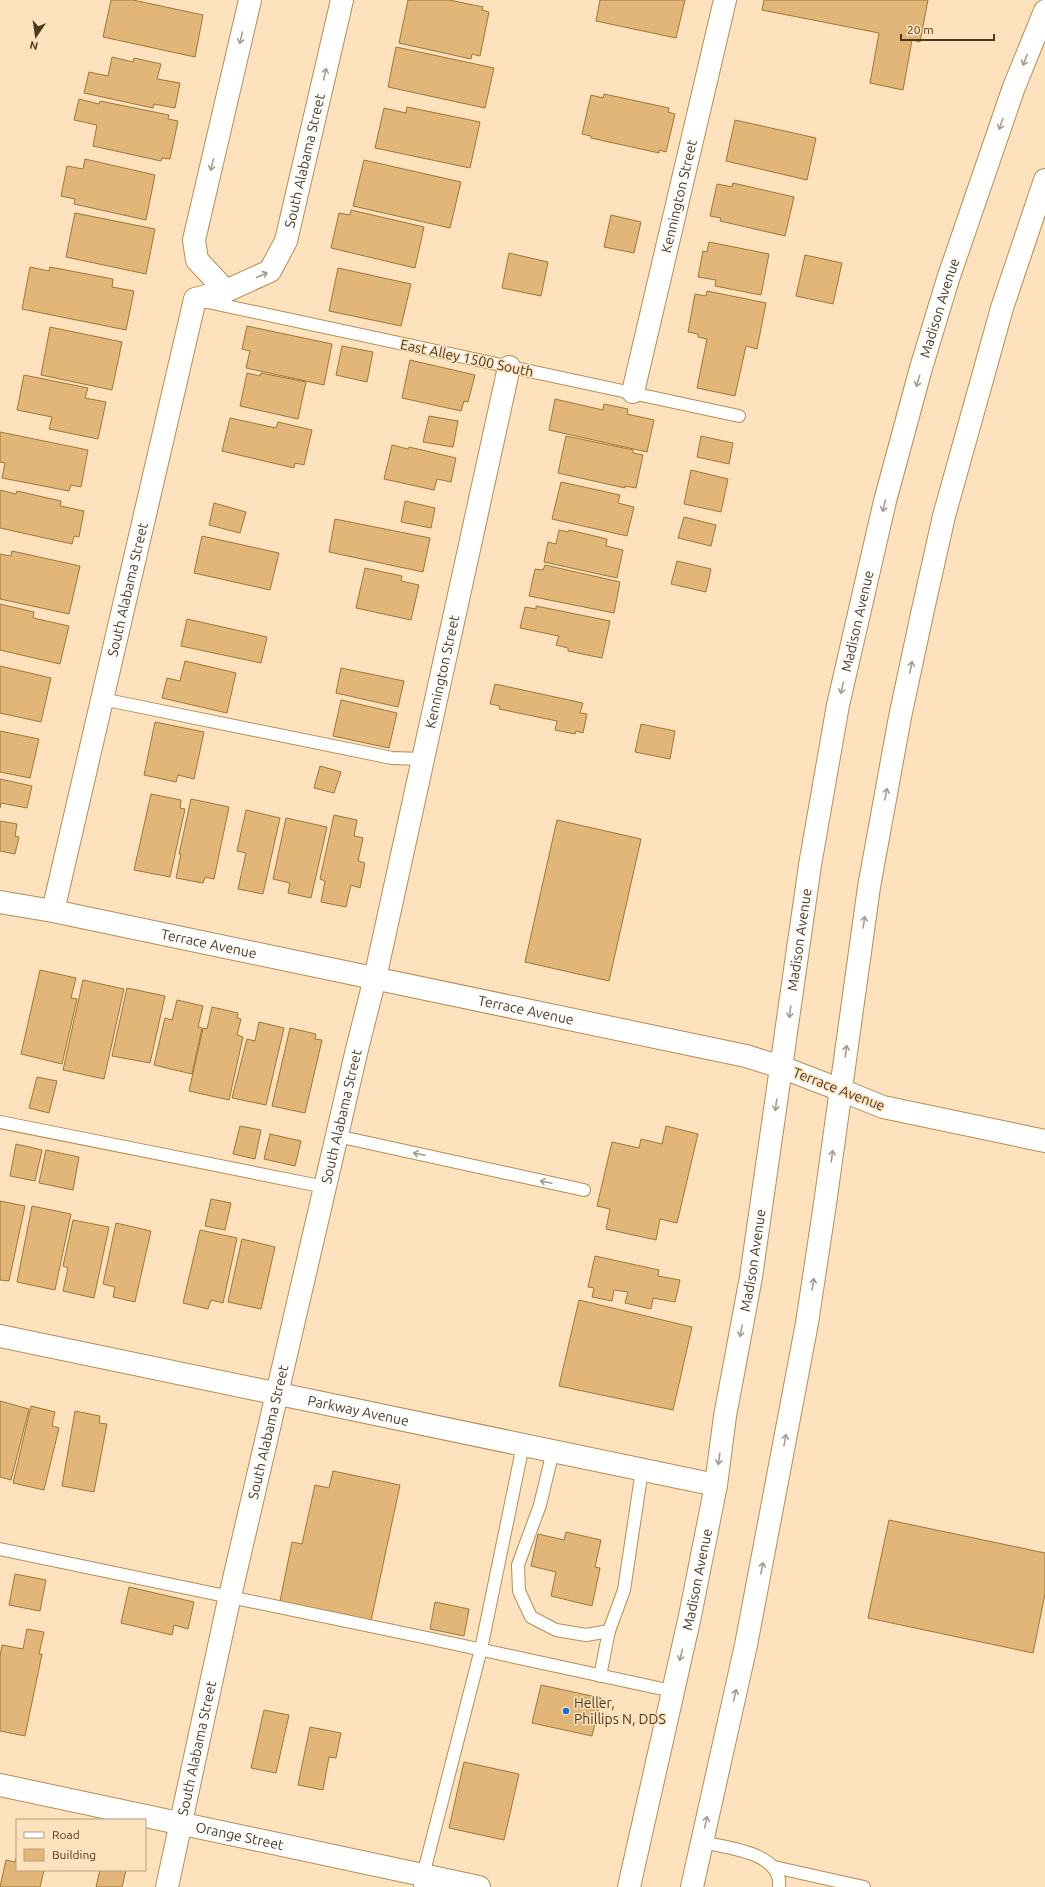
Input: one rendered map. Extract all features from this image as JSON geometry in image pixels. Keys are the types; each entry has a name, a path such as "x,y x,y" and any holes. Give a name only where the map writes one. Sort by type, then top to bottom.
{"street":[{"path":"226,291 197,260 194,240 250,0"},
{"name":"South Alabama Street","path":"53,911 195,299 226,291 270,271 286,241 342,0"},
{"name":"Kennington Street","path":"633,392 725,0"},
{"name":"Madison Avenue","path":"629,1887 690,1616 716,1485 725,1416 751,1277 810,865 837,713 885,501 917,382 948,279 1014,88 1045,11"},
{"path":"692,1887 746,1645 767,1542 808,1316 869,887 922,614 944,516 1002,308 1045,180"},
{"name":"Kennington Street","path":"375,978 509,367"},
{"name":"Terrace Avenue","path":"0,902 53,911 731,1053 781,1067 883,1107 1045,1141"},
{"name":"South Alabama Street","path":"167,1887 230,1597 375,978"},
{"name":"Parkway Avenue","path":"0,1336 716,1485"},
{"name":"Orange Street","path":"0,1785 180,1823 421,1881 479,1887"}],"lane":[{"name":"East Alley 1500 South","path":"195,299 739,416"},
{"path":"102,699 392,758 423,759"},
{"path":"0,1122 325,1187"},
{"path":"337,1136 584,1190"},
{"path":"421,1881 481,1649 523,1445"},
{"path":"553,1451 540,1505 518,1565 519,1591 531,1617 556,1630 586,1635 608,1631"},
{"path":"600,1676 608,1631 624,1590 642,1470"},
{"path":"0,1550 481,1649 672,1691"},
{"path":"586,1635 605,1650"},
{"path":"702,1842 759,1856 774,1867 864,1887"},
{"path":"774,1867 779,1885"}],"building":[{"path":"111,0 133,0 203,15 195,57 103,37"},
{"path":"408,0 449,0 483,7 482,10 489,12 480,56 472,54 471,59 399,43"},
{"path":"600,0 685,0 676,38 596,21"},
{"path":"764,0 928,0 920,42 912,40 903,90 870,83 879,33 762,10"},
{"path":"396,47 494,68 485,108 388,87"},
{"path":"112,57 133,62 134,58 161,64 157,79 180,83 175,108 154,104 153,108 84,93 89,72 108,76"},
{"path":"604,94 669,108 668,112 675,114 666,152 659,150 659,153 591,138 591,136 582,134 591,95 603,98"},
{"path":"79,99 99,104 100,101 169,115 168,119 178,121 170,159 162,158 161,161 93,146 97,125 74,120"},
{"path":"407,107 480,122 470,168 375,148 384,108 406,113"},
{"path":"735,120 816,138 807,180 726,161"},
{"path":"85,159 155,175 146,220 74,204 75,199 61,196 67,166 83,169"},
{"path":"364,160 461,182 450,228 353,206"},
{"path":"733,183 794,197 785,236 720,221 721,218 710,216 717,184 732,187"},
{"path":"351,210 424,227 415,268 331,248 339,213 350,215"},
{"path":"75,213 155,229 146,274 66,257"},
{"path":"611,215 641,222 634,253 604,247"},
{"path":"709,242 769,254 761,295 715,286 716,280 698,277 703,251 707,252"},
{"path":"509,253 548,262 541,296 502,288"},
{"path":"805,255 842,263 833,304 796,296"},
{"path":"30,267 49,271 50,267 113,279 112,287 134,291 126,330 22,309"},
{"path":"338,268 411,284 401,326 329,311"},
{"path":"707,291 766,303 757,349 746,346 735,396 697,388 707,339 698,337 698,334 688,332 695,294 706,296"},
{"path":"247,326 332,344 324,385 246,368 250,351 242,349"},
{"path":"50,327 122,342 112,390 41,375"},
{"path":"342,346 373,352 367,382 336,375"},
{"path":"410,360 475,375 468,402 464,401 461,411 402,398"},
{"path":"247,373 260,376 261,373 306,382 298,419 240,406"},
{"path":"24,375 88,388 85,398 106,402 98,439 49,429 52,417 17,410"},
{"path":"555,399 603,410 604,404 628,409 627,414 654,420 647,452 549,430"},
{"path":"429,416 458,421 453,447 423,442"},
{"path":"230,418 276,428 278,422 312,430 304,465 295,463 294,468 222,451"},
{"path":"0,432 88,450 81,487 71,485 69,491 2,478 5,463 0,462"},
{"path":"566,436 633,450 633,453 643,455 636,488 625,486 625,488 558,473"},
{"path":"701,436 733,443 729,464 697,457"},
{"path":"392,445 408,449 409,447 456,458 451,482 437,479 434,490 384,479"},
{"path":"691,470 728,479 721,512 684,504"},
{"path":"561,482 620,495 618,503 634,507 627,536 552,519"},
{"path":"0,490 16,494 17,491 61,501 60,506 84,511 79,537 74,536 72,544 0,528"},
{"path":"405,501 435,508 431,528 401,522"},
{"path":"214,503 246,512 240,533 209,525"},
{"path":"684,517 716,525 711,546 678,538"},
{"path":"335,519 430,538 423,572 329,552"},
{"path":"559,530 568,532 569,530 607,539 606,546 623,550 617,578 544,562 548,542 556,544"},
{"path":"202,536 279,553 270,590 194,573"},
{"path":"12,551 80,566 69,614 0,599 0,554 11,556"},
{"path":"677,561 711,569 706,592 671,584"},
{"path":"545,565 620,582 614,613 529,596 535,569 543,570"},
{"path":"365,568 402,576 401,581 419,585 411,620 356,608"},
{"path":"0,604 34,612 33,618 69,626 60,664 0,650"},
{"path":"536,606 610,621 602,658 568,651 568,648 556,645 559,636 520,628 525,607 536,609"},
{"path":"187,619 267,637 261,663 181,646"},
{"path":"185,661 236,673 227,713 162,698 167,678 180,681"},
{"path":"0,666 51,678 41,722 0,713"},
{"path":"341,668 404,681 398,707 336,693"},
{"path":"495,684 583,703 580,713 587,714 583,733 576,731 575,734 555,730 557,721 499,709 500,706 490,704"},
{"path":"341,700 397,713 389,748 333,736"},
{"path":"155,722 204,732 194,779 178,775 176,782 144,775"},
{"path":"641,724 675,731 670,759 635,752"},
{"path":"0,731 39,739 30,778 0,772"},
{"path":"320,766 341,772 334,793 314,788"},
{"path":"0,779 32,786 27,808 1,803 0,808"},
{"path":"151,794 181,800 180,808 185,809 170,877 134,870"},
{"path":"191,799 229,807 214,879 205,877 203,883 176,878 181,854 179,854"},
{"path":"246,810 280,818 263,894 238,889 246,853 237,851"},
{"path":"334,815 357,820 354,836 363,838 358,861 365,863 360,888 351,885 346,907 321,902 325,881 320,879"},
{"path":"286,818 327,827 311,898 288,893 290,883 273,879"},
{"path":"557,820 641,839 609,981 525,962"},
{"path":"0,821 17,824 15,836 19,837 15,854 0,851"},
{"path":"40,970 76,978 71,998 77,999 62,1064 21,1054"},
{"path":"83,980 124,989 104,1079 63,1070"},
{"path":"127,988 165,996 150,1063 112,1056"},
{"path":"177,1000 203,1006 198,1027 202,1028 192,1074 154,1065 165,1018 172,1020"},
{"path":"212,1007 238,1013 237,1018 241,1019 237,1035 243,1037 229,1100 189,1091 203,1028 207,1029"},
{"path":"259,1022 284,1028 266,1105 232,1098 247,1039 255,1041"},
{"path":"290,1028 316,1034 315,1039 322,1040 305,1113 272,1106"},
{"path":"37,1077 57,1081 49,1113 29,1108"},
{"path":"240,1126 261,1130 255,1159 233,1154"},
{"path":"666,1126 698,1134 677,1223 660,1219 656,1240 606,1229 610,1209 597,1206 612,1142 639,1148 641,1139 662,1144"},
{"path":"270,1134 301,1141 295,1166 264,1159"},
{"path":"16,1144 42,1150 35,1181 10,1176"},
{"path":"46,1150 79,1157 73,1190 39,1183"},
{"path":"211,1199 231,1203 225,1230 205,1226"},
{"path":"0,1201 25,1206 9,1281 0,1280"},
{"path":"32,1206 71,1214 55,1290 17,1282"},
{"path":"73,1220 109,1227 94,1298 63,1291 68,1268 63,1266"},
{"path":"116,1223 151,1231 135,1302 113,1297 115,1287 103,1284"},
{"path":"200,1230 237,1238 223,1303 211,1300 208,1309 183,1303"},
{"path":"242,1239 275,1247 261,1309 228,1302"},
{"path":"595,1256 659,1270 658,1276 680,1280 675,1302 653,1298 651,1309 625,1303 628,1292 614,1290 612,1301 592,1297 594,1288 588,1287"},
{"path":"579,1300 692,1327 673,1410 559,1386"},
{"path":"0,1401 29,1409 11,1480 0,1477"},
{"path":"31,1406 55,1412 52,1426 59,1428 44,1490 13,1483"},
{"path":"75,1411 100,1416 99,1423 107,1424 94,1492 62,1486"},
{"path":"333,1471 400,1485 371,1621 280,1601 292,1542 302,1544 315,1485 329,1488"},
{"path":"889,1520 1045,1553 1045,1594 1033,1653 868,1618"},
{"path":"566,1532 601,1540 595,1567 600,1568 592,1606 551,1596 556,1572 531,1566 538,1534 564,1540"},
{"path":"15,1574 46,1580 40,1611 9,1605"},
{"path":"129,1587 194,1602 188,1629 174,1625 172,1635 121,1623"},
{"path":"435,1602 469,1609 464,1636 430,1629"},
{"path":"27,1629 44,1632 39,1654 42,1654 25,1736 0,1731 0,1656 2,1645 23,1649"},
{"name":"Heller, Phillips N, DDS","path":"541,1685 601,1698 592,1736 532,1723"},
{"path":"264,1710 289,1715 276,1773 251,1768"},
{"path":"310,1727 341,1733 336,1758 329,1757 323,1790 298,1785"},
{"path":"464,1762 519,1774 504,1840 449,1828"},
{"path":"16,1858 16,1871 44,1871 40,1887 0,1887 6,1860 15,1862"},
{"path":"100,1871 126,1871 122,1887 96,1887"}],"place":[{"name":"Heller, Phillips N, DDS","path":"566,1711"}]}
